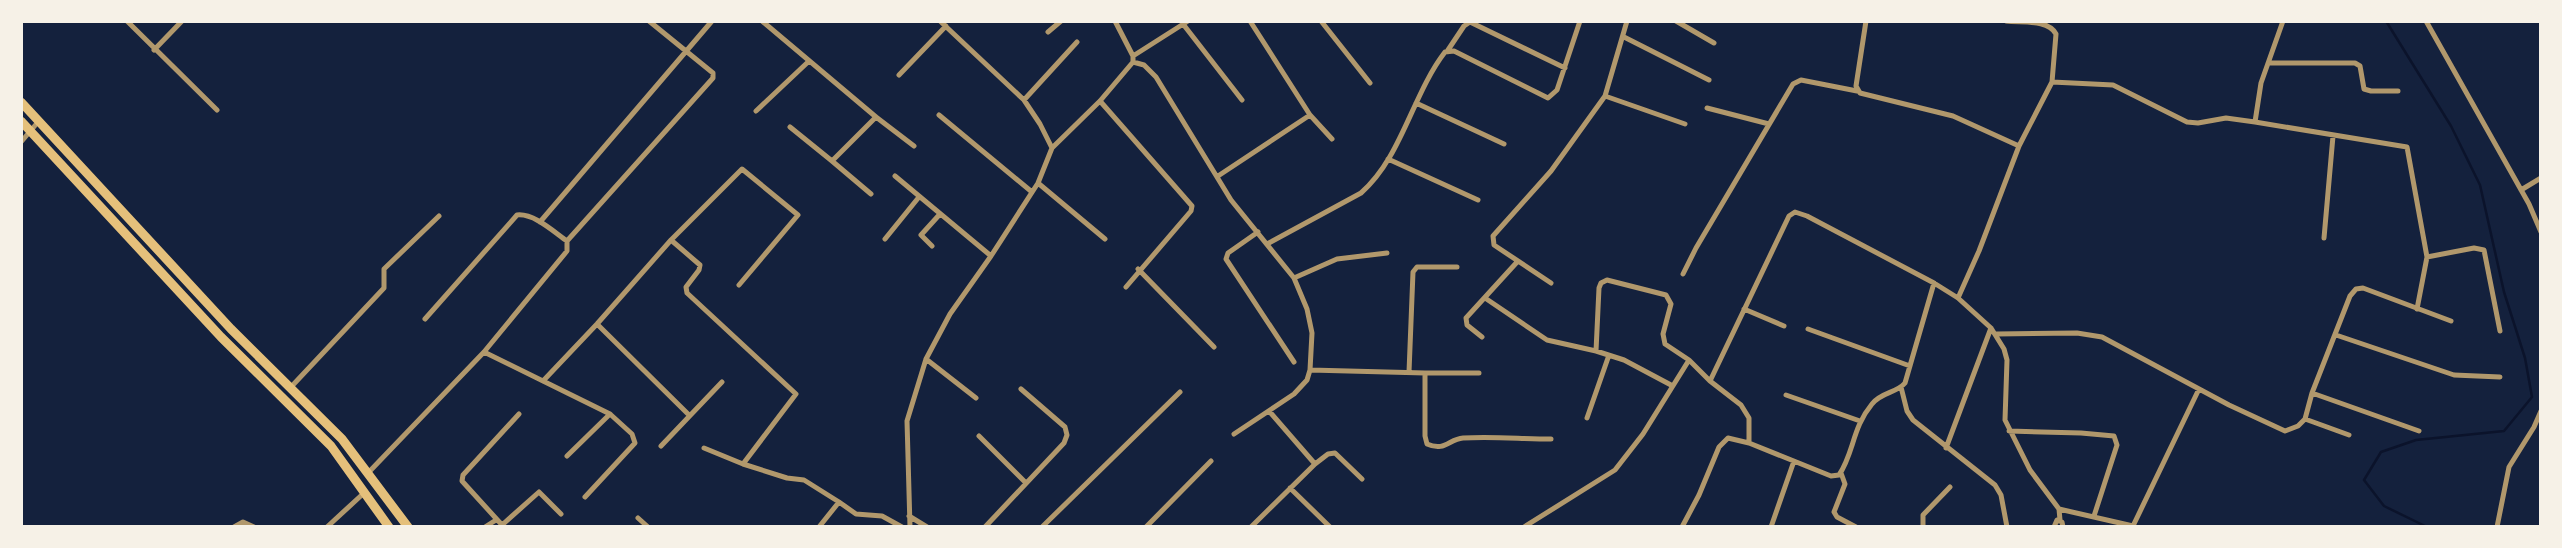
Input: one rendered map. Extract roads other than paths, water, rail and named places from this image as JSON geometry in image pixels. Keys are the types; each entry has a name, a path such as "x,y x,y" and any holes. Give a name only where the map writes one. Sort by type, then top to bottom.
{"highway":[{"path":"21,102 231,329 342,439 408,527"},
{"path":"21,121 221,337 331,446 389,527"}],"street":[{"path":"127,21 217,110"},
{"path":"154,50 182,21"},
{"path":"567,241 713,78 713,73 649,21"},
{"path":"540,222 712,21"},
{"path":"762,21 808,62 914,146"},
{"path":"940,21 1024,100 1052,148"},
{"path":"1048,32 1062,21"},
{"path":"1115,21 1133,59 1156,77 1231,200 1294,278 1307,309 1312,333 1310,370 1302,387 1234,434"},
{"path":"1250,21 1310,116 1332,139"},
{"path":"1321,21 1370,83"},
{"path":"1448,50 1548,98 1557,90 1580,21"},
{"path":"1551,283 1494,245 1493,236 1551,171 1605,96 1628,21"},
{"path":"1676,21 1714,43"},
{"path":"1857,90 1866,21"},
{"path":"1958,298 2019,146 2052,82 2056,34 2051,27 2042,23 2006,21"},
{"path":"2255,122 2261,83 2283,21"},
{"path":"2426,21 2521,190 2541,232"},
{"path":"1267,244 1361,194 1376,178 1442,56 1470,22 1565,68"},
{"path":"910,527 907,421 926,359 950,314 1038,183 1052,148 1100,102 1133,59 1186,23 1242,100"},
{"path":"900,75 946,26"},
{"path":"1624,37 1709,80"},
{"path":"1024,100 1077,42"},
{"path":"756,111 808,62"},
{"path":"2269,63 2355,63 2360,66 2364,89 2399,90"},
{"path":"1683,274 1791,86 1798,80 1857,90 1864,95 1953,116 2019,146"},
{"path":"2052,82 2113,85 2187,122 2227,118 2403,145 2409,149 2427,257 2417,309"},
{"path":"1605,96 1685,124"},
{"path":"1100,102 1192,204 1191,211 1138,269 1126,287"},
{"path":"1416,103 1504,144"},
{"path":"1707,108 1769,124"},
{"path":"939,114 1032,192"},
{"path":"1218,176 1310,116"},
{"path":"832,161 876,117"},
{"path":"21,142 38,122"},
{"path":"790,127 870,194"},
{"path":"2324,238 2333,136"},
{"path":"1388,159 1478,200"},
{"path":"543,381 671,240 738,171 744,169 798,215 739,285"},
{"path":"895,176 991,256"},
{"path":"2521,190 2541,178"},
{"path":"1038,183 1105,239"},
{"path":"885,239 919,197"},
{"path":"1710,381 1789,216 1795,212 1807,216 1934,283 1958,298 1996,334 2007,360 2005,420 2030,470 2059,509 2063,527"},
{"path":"368,473 484,352 567,251 567,241 523,214 515,217 425,319"},
{"path":"932,246 921,235 940,214"},
{"path":"291,387 384,288 384,269 439,216"},
{"path":"1258,232 1228,253 1226,259 1294,362"},
{"path":"671,240 700,265 686,287 687,293 796,392 795,398 743,464"},
{"path":"2427,257 2474,248 2484,250 2500,331"},
{"path":"1294,278 1337,259 1387,253"},
{"path":"1482,337 1467,326 1466,321 1518,261"},
{"path":"1409,372 1413,272 1417,267 1457,267"},
{"path":"1138,269 1214,347"},
{"path":"1597,351 1601,283 1607,280 1668,297 1671,307 1663,341 1689,360 1746,411 1750,426 1749,443"},
{"path":"1934,283 1902,387 1909,415 1998,489 2007,527"},
{"path":"1996,334 2077,333 2102,337 2199,389 2286,431 2298,426 2305,419 2312,393 2350,296 2356,289 2363,288 2451,321"},
{"path":"1485,298 1546,340 1624,360 1671,385"},
{"path":"1744,309 1784,326"},
{"path":"597,324 689,415"},
{"path":"1947,448 1991,328"},
{"path":"1808,329 1910,366"},
{"path":"2336,335 2454,375 2500,377"},
{"path":"484,352 610,414 632,434 635,443 585,497"},
{"path":"1587,418 1609,355"},
{"path":"926,359 976,398"},
{"path":"1524,527 1615,470 1643,434 1689,360"},
{"path":"1310,370 1479,373"},
{"path":"1425,373 1427,444 1447,446 1460,438 1551,439"},
{"path":"661,446 722,382"},
{"path":"1856,527 1834,512 1845,484 1841,473 1860,421 1878,397 1902,387"},
{"path":"985,527 1063,443 1067,435 1065,427 1021,389"},
{"path":"2059,509 2129,526 2134,524 2199,389"},
{"path":"1042,527 1180,393"},
{"path":"2312,393 2419,432"},
{"path":"1786,395 1860,421"},
{"path":"1269,411 1315,464"},
{"path":"2497,527 2509,467 2541,411"},
{"path":"519,414 461,479 463,484 502,525 539,492 561,514"},
{"path":"567,456 610,414"},
{"path":"2305,419 2349,435"},
{"path":"2009,431 2114,436 2117,445 2094,516"},
{"path":"979,436 1026,482"},
{"path":"1682,527 1721,443 1733,438 1831,476 1841,473"},
{"path":"704,448 743,464 787,478 804,480 856,514 878,515 902,527"},
{"path":"1251,527 1328,454 1335,453 1362,479"},
{"path":"1146,527 1212,461"},
{"path":"1771,527 1794,461"},
{"path":"1923,527 1923,515 1950,487"},
{"path":"1290,488 1330,527"},
{"path":"327,527 365,492"},
{"path":"819,527 839,502"},
{"path":"909,516 927,527"},
{"path":"638,518 648,527"},
{"path":"485,527 496,520"},
{"path":"2053,527 2057,520 2060,520"},
{"path":"234,527 243,522 254,527"}],"waterway":[{"path":"2386,21 2451,126 2480,185 2504,292 2525,358 2532,397 2504,431 2416,440 2381,452 2364,480 2384,506 2427,527"}]}
